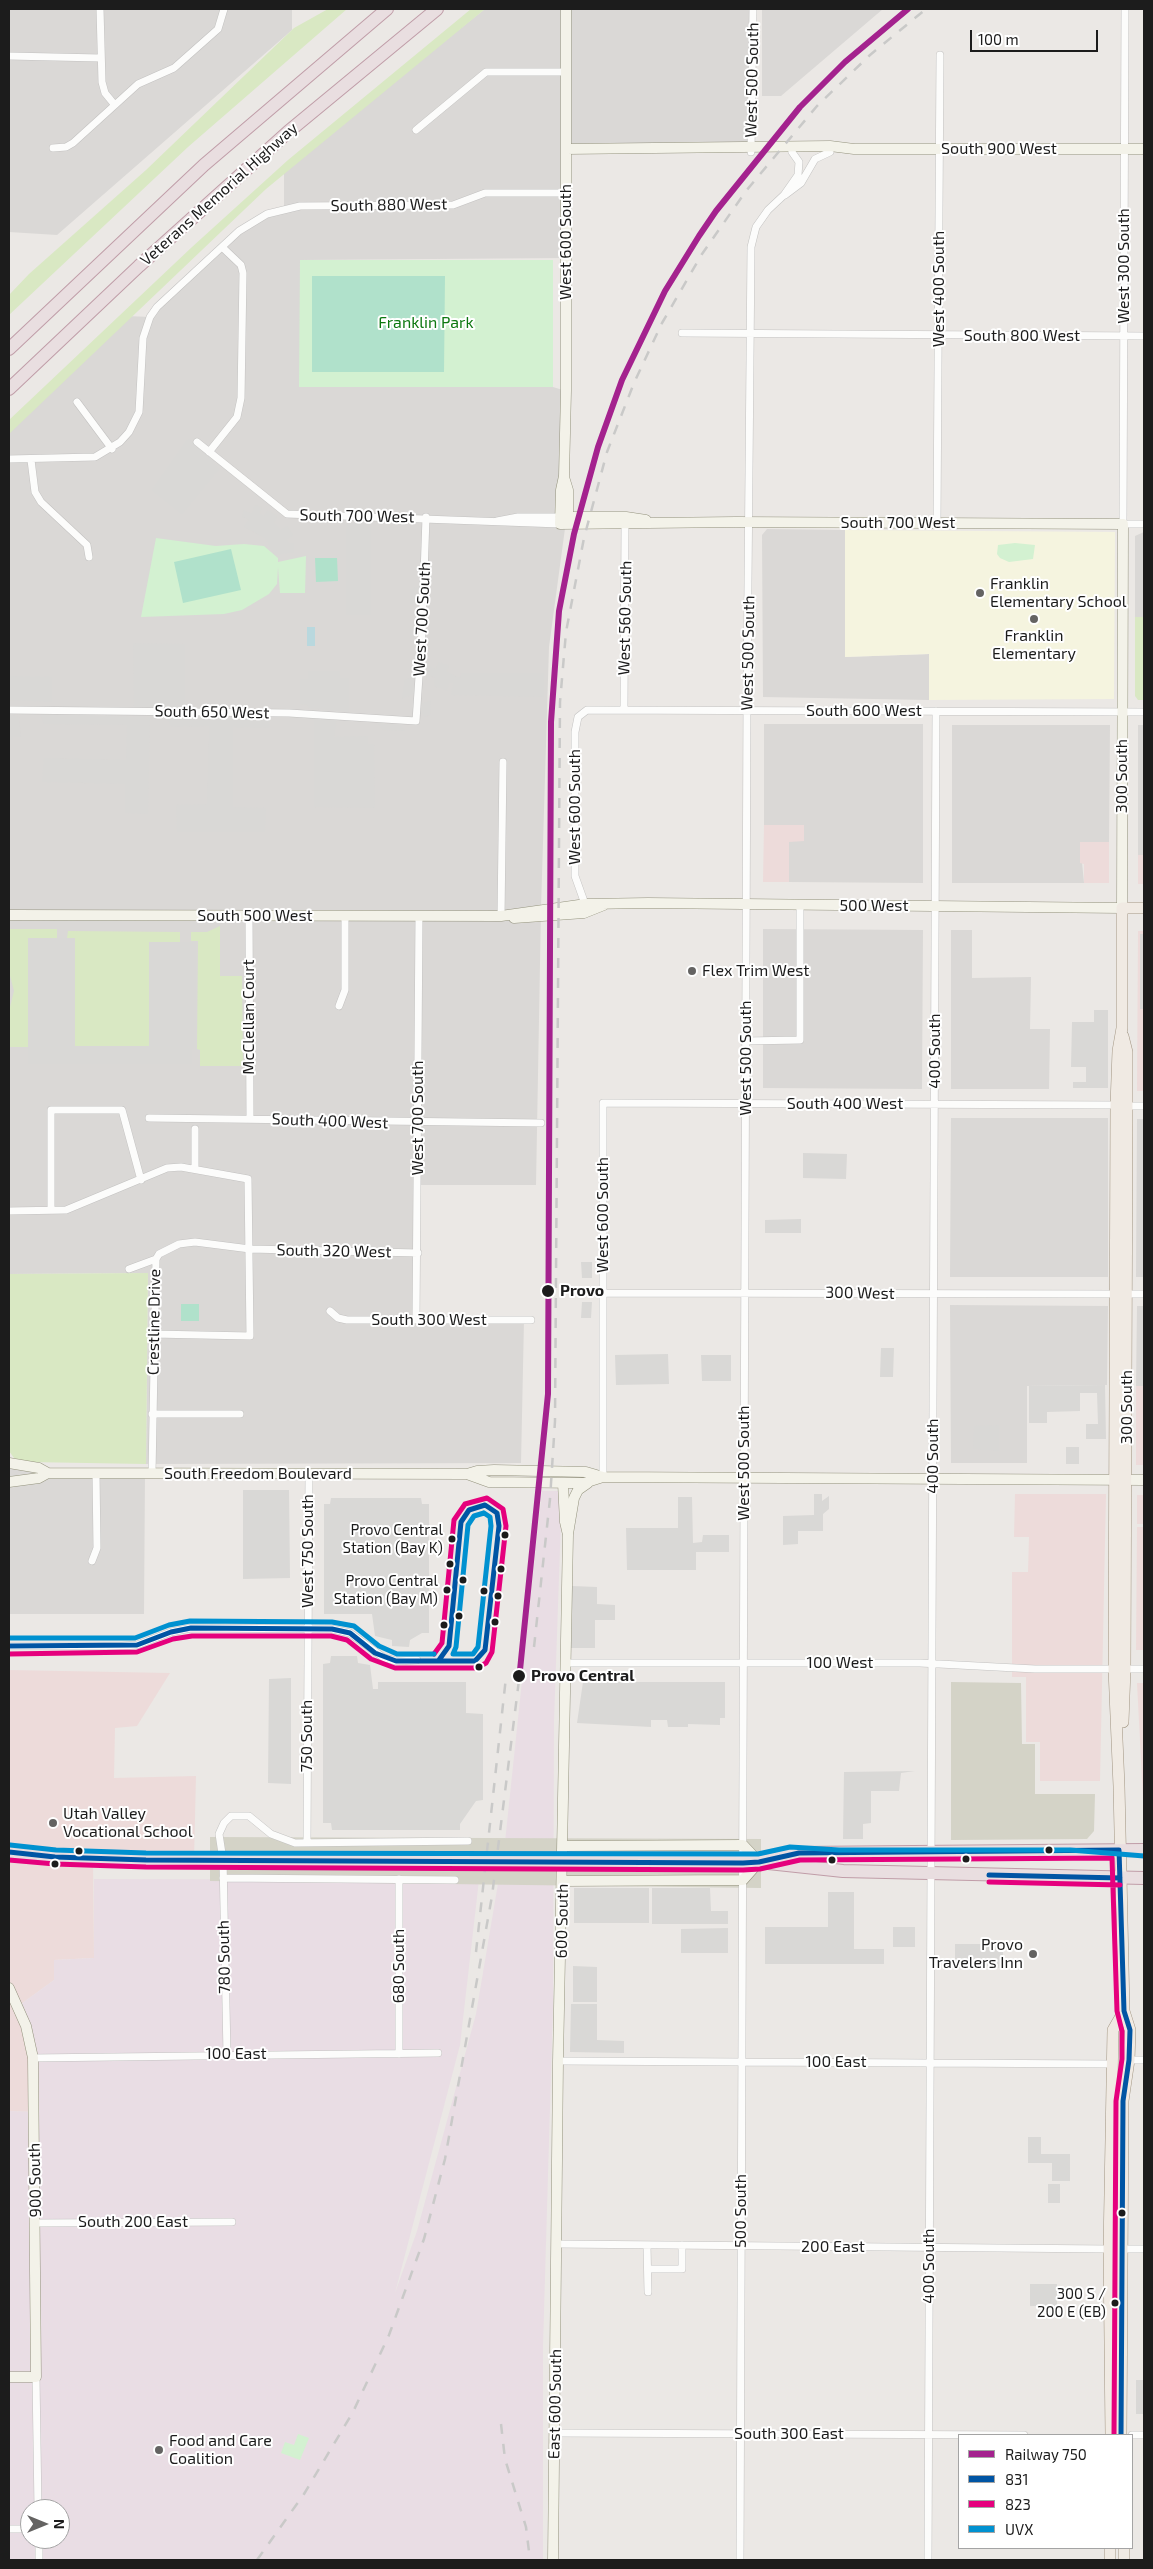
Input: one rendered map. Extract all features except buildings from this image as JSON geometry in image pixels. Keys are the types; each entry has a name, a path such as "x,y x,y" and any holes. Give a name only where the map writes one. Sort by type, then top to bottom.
{"highway":[{"name":"Veterans Memorial Highway","path":"9,348 204,165 387,9"},
{"name":"Veterans Memorial Highway","path":"9,388 139,266 288,132 437,9"},
{"path":"759,1862 799,1853 1144,1850"},
{"path":"9,1852 55,1857 223,1860 759,1862 824,1870 1144,1878"}],"main road":[{"name":"500 West","path":"1122,908 1144,908"},
{"name":"300 South","path":"1121,2434 1122,2101 1129,2060 1130,2030 1124,2011 1119,1850 1122,1106 1127,1052 1122,1028 1122,908"},
{"name":"300 South","path":"1111,2434 1110,2249 1113,2030 1124,2011"}],"street":[{"path":"100,9 100,58 103,88 114,104"},
{"path":"53,148 66,147 73,143 138,84 174,68 218,29 224,9"},
{"name":"West 600 South","path":"564,521 561,490 564,476 566,9"},
{"name":"West 500 South","path":"751,149 754,9"},
{"name":"West 300 South","path":"1123,524 1125,9"},
{"name":"West 400 South","path":"937,523 940,54"},
{"path":"9,56 100,58"},
{"path":"416,130 486,72 566,72"},
{"name":"South 900 West","path":"566,149 703,149 724,152 751,149 836,146 854,149"},
{"name":"South 900 West","path":"751,149 792,152 830,152 854,149 1144,149"},
{"name":"West 500 South","path":"743,1862 747,710 751,247 753,236 764,216 784,195 799,171 798,159 792,152"},
{"path":"784,195 802,183 815,159 830,152"},
{"name":"South 880 West","path":"112,449 129,432 139,412 143,338 150,317 157,307 252,222 267,214 297,207 453,205 485,193 566,193"},
{"path":"209,452 232,425 239,409 241,398 243,273 241,264 222,247"},
{"name":"South 800 West","path":"682,334 1144,336"},
{"path":"9,459 31,460 95,457 112,449 77,402"},
{"name":"South 700 West","path":"197,442 286,514 497,521 517,524 633,517 652,522"},
{"path":"31,460 35,492 41,502 87,545 89,557"},
{"name":"West 700 South","path":"416,721 422,632 426,518"},
{"name":"South 700 West","path":"564,521 626,525 652,522 1144,524"},
{"name":"300 South","path":"1122,908 1123,524"},
{"name":"West 560 South","path":"624,710 626,525"},
{"name":"South 650 West","path":"9,710 288,714 416,721"},
{"name":"South 600 West","path":"584,712 624,710 747,710 1144,712"},
{"name":"400 South","path":"928,2560 936,711"},
{"name":"West 600 South","path":"584,712 578,716 575,724 575,876 586,904"},
{"path":"501,916 503,762"},
{"name":"500 West","path":"604,905 648,903 1122,908"},
{"name":"South 500 West","path":"501,916 586,904 604,905"},
{"name":"South 500 West","path":"9,915 501,916 527,919 584,913 604,905"},
{"path":"746,1041 800,1040 800,906"},
{"name":"McClellan Court","path":"249,916 250,1118"},
{"path":"339,1006 345,990 345,916"},
{"name":"West 700 South","path":"416,1320 418,1253 419,916"},
{"name":"West 600 South","path":"603,1103 603,1476"},
{"name":"South 400 West","path":"603,1103 1144,1106"},
{"path":"51,1210 51,1110 122,1110 141,1180"},
{"name":"South 400 West","path":"149,1118 250,1118 418,1123 540,1123"},
{"path":"195,1129 195,1169"},
{"path":"9,1211 72,1208 167,1168 181,1167 248,1179 250,1336 153,1334"},
{"name":"Crestline Drive","path":"152,1474 153,1334 156,1259 159,1254 179,1244 195,1242 250,1249"},
{"name":"South 320 West","path":"250,1249 418,1253"},
{"path":"129,1269 156,1259"},
{"name":"300 West","path":"604,1292 745,1291 1144,1294"},
{"name":"South 300 West","path":"330,1311 338,1318 347,1320 531,1320"},
{"path":"152,1414 240,1414"},
{"path":"9,1463 12,1472 9,1482"},
{"name":"South Freedom Boulevard","path":"9,1463 39,1468 48,1473 467,1474 477,1471 529,1471 586,1472 603,1476"},
{"name":"South Freedom Boulevard","path":"9,1482 39,1478 48,1473"},
{"path":"92,1561 97,1548 96,1473"},
{"name":"West 750 South","path":"308,1474 308,1628"},
{"name":"South Freedom Boulevard","path":"467,1474 489,1482 589,1482 603,1476"},
{"path":"603,1476 1144,1480"},
{"path":"568,1535 575,1494 589,1482"},
{"path":"562,1483 564,1516 568,1535"},
{"name":"600 South","path":"557,2246 558,2061 563,1881 568,1535"},
{"path":"9,1646 137,1645 171,1632 191,1628 308,1628 340,1630 359,1638 375,1653 384,1658 417,1660"},
{"name":"750 South","path":"307,1844 308,1628"},
{"name":"100 West","path":"566,1662 933,1664 1035,1669 1144,1669"},
{"name":"780 South","path":"227,2054 223,1860 219,1834 224,1823 231,1816 249,1816 283,1840 307,1844"},
{"path":"307,1844 468,1841"},
{"path":"563,1846 743,1845 759,1862 743,1880 563,1881"},
{"name":"500 South","path":"740,2560 743,1862"},
{"path":"223,1878 455,1880"},
{"name":"680 South","path":"399,1879 399,2054"},
{"name":"900 South","path":"9,1988 26,2026 33,2058 36,2377"},
{"name":"100 East","path":"33,2058 227,2054 438,2053"},
{"path":"1129,2060 1144,2060"},
{"name":"100 East","path":"558,2061 1113,2064"},
{"name":"South 200 East","path":"35,2223 232,2222"},
{"path":"648,2245 648,2292"},
{"name":"200 East","path":"557,2246 1110,2249"},
{"name":"East 600 South","path":"553,2560 557,2246"},
{"path":"648,2269 682,2269 682,2246"},
{"path":"1123,2249 1144,2249"},
{"path":"9,2377 36,2377 38,2499"},
{"name":"South 300 East","path":"554,2433 958,2435"}],"shaded area":[{"path":"9,9 292,9 292,30 57,235 9,232"},
{"path":"485,9 753,9 752,131 747,142 567,148 566,258 300,260 300,387 553,387 566,391 566,521 549,647 541,908 536,1185 418,1185 417,1320 524,1320 521,1463 146,1464 148,1273 9,1274 9,432 127,316 150,317 239,231 284,209 284,167"},
{"path":"762,9 883,9 781,96 762,96"},
{"path":"188,439 215,462 213,464 219,469 182,514 152,490"},
{"path":"255,505 262,507 260,514 264,516 268,510 277,516 274,523 281,530 287,526 293,535 287,539 289,543 294,543 294,552 275,555 265,538 244,527 249,520 242,517 243,510 252,513"},
{"path":"371,522 371,615 346,615 346,524"},
{"path":"767,529 845,530 845,657 929,654 929,700 763,697 762,535"},
{"name":"Franklin Elementary School","path":"845,530 1115,532 1114,699 929,700 929,654 845,657"},
{"path":"1144,532 1144,617 1135,617 1135,536"},
{"path":"421,585 421,600 410,605 410,590"},
{"path":"419,622 419,633 410,638 410,628"},
{"path":"133,643 185,644 185,707 134,707"},
{"path":"438,662 449,665 447,672 460,678 461,673 544,673 544,697 451,695 453,683 449,683 447,691 434,686 435,678 430,676 426,680 427,665 436,669"},
{"path":"308,671 340,671 340,678 349,678 349,712 308,708 307,705 300,704 300,679 308,679"},
{"path":"414,675 413,694 402,699 405,680"},
{"path":"9,676 52,677 52,702 9,700"},
{"path":"431,700 430,715 425,717 421,710 422,703"},
{"path":"9,714 19,717 21,737 13,737 13,740 9,740"},
{"path":"40,714 150,717 148,814 125,813 125,784 42,782 44,758 126,760 127,725 44,724"},
{"path":"166,717 270,717 269,728 233,727 233,807 266,808 265,832 177,832 176,805 207,804 209,726 172,727"},
{"path":"314,719 337,720 334,737 368,736 368,744 374,744 375,808 314,807"},
{"path":"378,723 399,724 405,731 383,730"},
{"path":"764,724 923,724 923,883 789,882 789,842 804,825 764,825"},
{"path":"952,725 1110,725 1109,842 1080,842 1084,883 952,883"},
{"path":"1138,725 1144,725 1144,855 1138,855"},
{"path":"764,825 804,825 804,841 789,842 789,882 763,882"},
{"path":"1080,842 1109,842 1109,883 1084,883 1084,864 1080,863"},
{"path":"1138,855 1144,855 1144,884 1138,884"},
{"path":"763,929 923,930 922,1089 763,1088"},
{"path":"951,930 972,930 972,978 1031,977 1030,1029 1050,1029 1049,1089 951,1089"},
{"path":"1138,931 1144,931 1144,1091 1137,1091"},
{"path":"1140,934 1144,934 1144,1009 1140,1009"},
{"path":"28,938 75,938 75,1046 149,942 196,942 196,1048 192,1049 192,1064 28,1064"},
{"path":"1094,1010 1108,1010 1108,1088 1073,1088 1073,1082 1086,1082 1086,1067 1071,1067 1072,1022 1094,1022"},
{"path":"951,1118 1108,1118 1108,1277 950,1277"},
{"path":"1137,1119 1144,1119 1144,1277 1136,1277"},
{"path":"803,1153 847,1154 846,1179 803,1178"},
{"path":"801,1219 801,1233 765,1233 765,1220"},
{"path":"581,1262 592,1262 592,1278 582,1278"},
{"path":"582,1302 592,1302 591,1318 581,1318"},
{"path":"950,1305 1108,1306 1107,1385 1027,1386 1027,1463 951,1463"},
{"path":"1137,1306 1144,1306 1144,1386 1136,1386"},
{"path":"881,1348 894,1348 893,1377 880,1377"},
{"path":"668,1354 669,1384 616,1385 615,1355"},
{"path":"701,1355 731,1355 731,1381 702,1381"},
{"path":"1105,1385 1106,1439 1086,1439 1086,1424 1098,1424 1097,1393 1080,1393 1080,1411 1047,1412 1047,1423 1029,1423 1029,1386"},
{"path":"1136,1386 1144,1386 1144,1465 1136,1465"},
{"path":"999,1425 999,1451 973,1449 974,1426"},
{"path":"1066,1447 1079,1447 1079,1464 1066,1464"},
{"path":"9,1461 48,1473 145,1473 144,1614 9,1614"},
{"path":"243,1490 289,1490 290,1578 243,1579"},
{"path":"542,1491 562,1491 554,1721 553,2004 543,2346 543,2560 9,2560 9,2111 33,2112 33,2058 17,2007 54,1980 54,1960 94,1958 94,1879 479,1880 460,2045 395,2293 417,2231 476,2014 505,1842"},
{"path":"814,1494 822,1494 822,1501 829,1496 829,1509 823,1514 823,1531 798,1531 798,1544 783,1545 783,1516 814,1515"},
{"path":"1015,1494 1106,1494 1100,1781 1040,1781 1040,1742 1026,1742 1026,1677 1012,1677 1012,1572 1028,1572 1029,1537 1014,1537"},
{"path":"1137,1495 1144,1495 1144,1524 1137,1524"},
{"path":"678,1497 692,1497 693,1543 702,1542 703,1535 729,1535 729,1552 696,1552 696,1570 627,1570 626,1528 678,1528"},
{"path":"331,1498 421,1498 422,1504 429,1504 429,1633 422,1633 410,1640 409,1647 392,1646 392,1640 375,1636 372,1614 324,1614 324,1504 330,1504"},
{"path":"1137,1527 1144,1527 1144,1650 1136,1650"},
{"path":"572,1586 597,1587 597,1604 615,1605 615,1620 595,1620 595,1648 571,1648"},
{"path":"331,1656 357,1656 358,1663 370,1665 373,1689 378,1689 378,1682 466,1682 466,1713 483,1714 483,1800 476,1801 460,1824 460,1830 332,1830 331,1823 323,1823 323,1664 330,1663"},
{"path":"9,1670 170,1673 137,1726 115,1728 114,1778 196,1776 194,1860 93,1860 94,1958 54,1960 54,1980 17,2007 33,2058 34,2112 9,2111"},
{"path":"291,1678 291,1784 268,1783 269,1679"},
{"path":"583,1682 725,1682 725,1718 720,1718 720,1725 688,1724 688,1727 668,1727 667,1720 651,1720 651,1727 577,1723"},
{"path":"951,1682 1021,1683 1022,1744 1035,1744 1035,1794 1095,1794 1094,1831 1087,1839 951,1840"},
{"path":"1137,1683 1144,1683 1144,1799 1143,1799"},
{"path":"915,1771 901,1773 899,1791 871,1791 871,1823 863,1824 863,1839 843,1839 844,1772"},
{"path":"210,1837 761,1839 761,1888 210,1881"},
{"path":"574,1888 649,1888 649,1923 574,1923"},
{"path":"652,1888 710,1888 711,1911 728,1911 728,1924 652,1924"},
{"path":"828,1892 854,1892 854,1949 884,1949 884,1964 765,1964 765,1927 828,1927"},
{"path":"893,1927 915,1927 915,1947 893,1947"},
{"path":"728,1928 728,1953 681,1953 681,1929"},
{"path":"955,1944 1003,1944 1003,1968 955,1968"},
{"path":"573,1966 597,1967 597,2002 573,2002"},
{"path":"571,2004 597,2004 597,2040 624,2041 624,2053 570,2052"},
{"path":"1028,2137 1041,2137 1041,2154 1070,2154 1070,2181 1052,2181 1052,2163 1028,2163"},
{"path":"1048,2184 1060,2184 1060,2203 1048,2203"},
{"path":"1030,2284 1057,2284 1057,2306 1030,2306"},
{"path":"1136,2380 1144,2380 1144,2414 1136,2414"}],"green space":[{"path":"328,9 347,9 188,147 9,315 9,295 29,274 146,170 294,28"},
{"path":"471,9 485,9 266,189 9,434 9,420 192,247 288,160"},
{"name":"Franklin Park","path":"300,260 553,260 553,387 299,387"},
{"path":"312,276 445,276 444,372 312,372"},
{"path":"156,538 216,546 244,544 264,546 278,558 278,562 306,556 305,593 280,593 278,567 277,584 269,594 242,610 224,614 141,617"},
{"path":"1015,543 1035,545 1033,559 1009,562 1000,558 997,554 998,545"},
{"path":"231,549 241,590 183,603 174,562"},
{"path":"315,558 337,558 338,581 316,582"},
{"path":"1135,617 1144,617 1144,700 1138,700 1135,696"},
{"path":"220,926 220,976 242,976 243,1066 200,1066 200,1050 197,1049 198,941 191,941 191,932 207,932"},
{"path":"9,929 57,929 57,938 28,938 28,1047 10,1047 10,1007 14,991 9,972"},
{"path":"68,931 180,932 180,942 149,942 149,1046 75,1046 75,938 67,938"},
{"path":"148,1273 146,1464 28,1462 14,1458 9,1451 9,1274"},
{"path":"181,1304 199,1304 199,1321 181,1321"},
{"path":"298,2434 309,2438 300,2460 281,2453 285,2442 294,2445"}],"water":[{"path":"307,627 315,627 315,646 307,646"}],"railway":[{"path":"534,1647 550,1499 555,1421 560,702 566,632 584,538 607,452 634,383 662,323 702,254 746,191 817,106 870,55 926,9"},
{"path":"476,1952 506,1677"},
{"path":"257,2560 304,2494 353,2412 389,2335 424,2239 445,2159 492,1896 519,1680"},
{"path":"501,2424 505,2459 526,2527 530,2560"}],"rail line":[{"name":"750","path":"519,1680 548,1394 551,722 559,611 574,534 598,447 622,380 665,291 699,236 716,211 800,107 845,62 908,9"}],"transit line":[{"name":"823","path":"9,1654 137,1652 173,1639 192,1636 331,1636 347,1640 371,1659 395,1668 477,1668 486,1663 492,1652 506,1526 503,1509 487,1498 465,1504 454,1520 442,1643 434,1654"},
{"name":"831","path":"9,1646 137,1645 171,1632 191,1628 332,1629 350,1633 375,1653 396,1661 475,1661 485,1650 499,1526 497,1513 485,1505 469,1510 461,1522 449,1646 439,1660"},
{"name":"UVX","path":"484,1513 490,1517 491,1526 478,1647 473,1654 453,1654 456,1647 468,1525 474,1516 484,1513"},
{"name":"UVX","path":"9,1638 135,1638 169,1625 190,1621 332,1622 354,1626 379,1646 397,1654 434,1654"},
{"name":"UVX","path":"10,1845 56,1850 146,1853 758,1854 790,1847 839,1850 1070,1850 1144,1856"},
{"name":"831","path":"9,1852 55,1857 146,1860 743,1863 759,1862 799,1853 1119,1850 1124,2011 1130,2030 1129,2060 1123,2101 1121,2434"},
{"name":"823","path":"9,1860 55,1864 146,1867 743,1870 760,1869 800,1860 1112,1858 1117,2011 1122,2031 1122,2059 1116,2101 1114,2434"},
{"name":"831","path":"989,1875 1120,1878"},
{"name":"823","path":"989,1882 1120,1885"}],"place":[{"name":"Franklin Elementary School","path":"980,593"},
{"name":"Franklin Elementary","path":"1034,619"},
{"name":"Flex Trim West","path":"692,971"},
{"name":"Provo","path":"548,1291"},
{"name":"Provo Central Station (Bay K)","path":"452,1539"},
{"name":"Provo Central Station (Bay M)","path":"447,1590"},
{"name":"Provo Central","path":"519,1676"},
{"name":"Utah Valley Vocational School","path":"53,1823"},
{"name":"Provo Travelers Inn","path":"1033,1954"},
{"name":"300 S / 200 E (EB)","path":"1115,2303"},
{"name":"Food and Care Coalition","path":"159,2450"}]}
